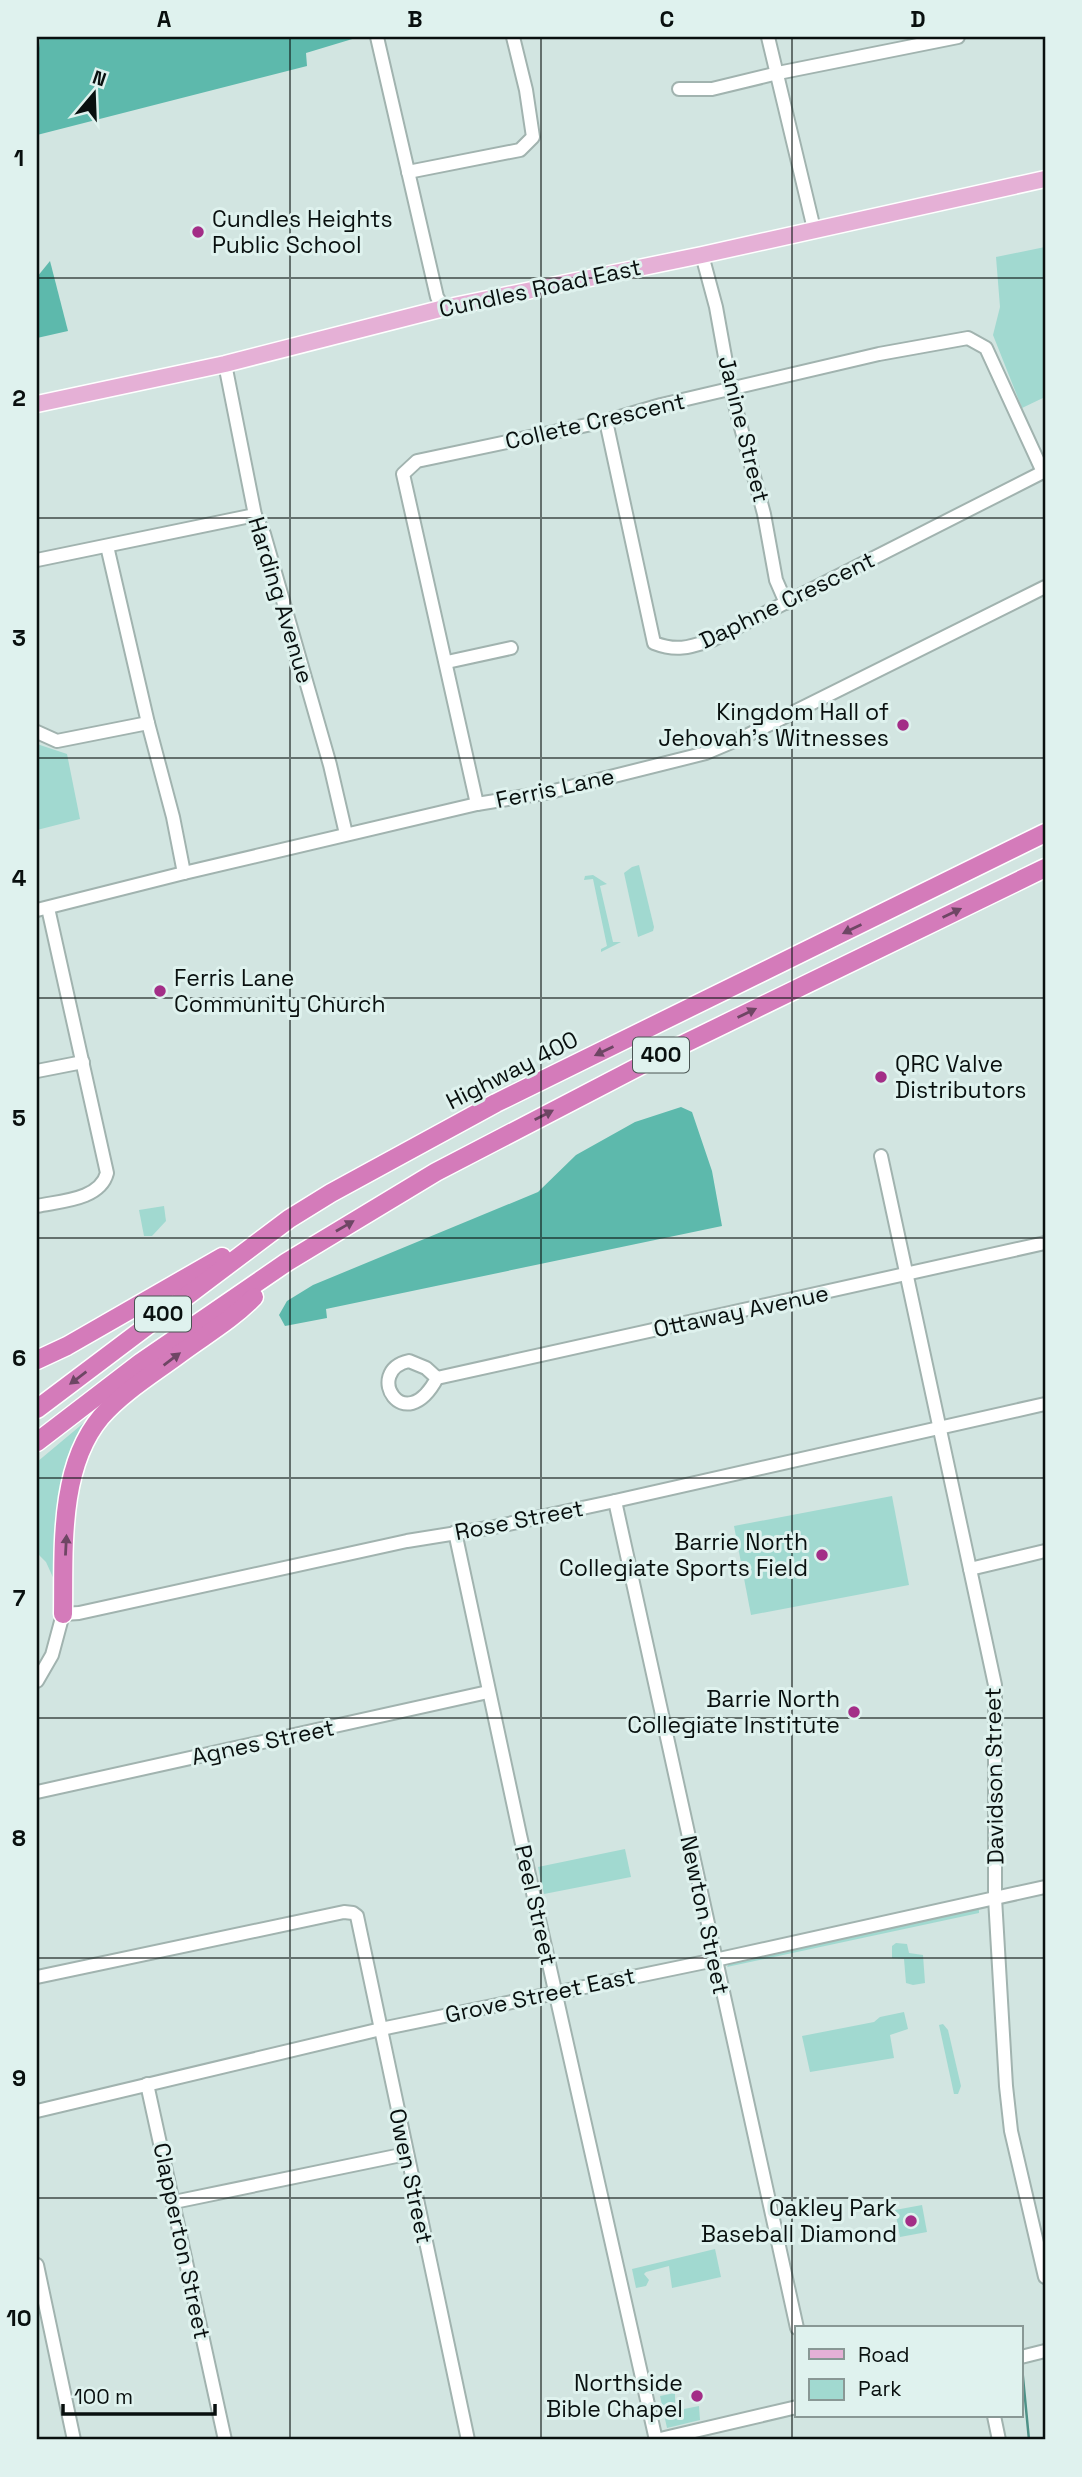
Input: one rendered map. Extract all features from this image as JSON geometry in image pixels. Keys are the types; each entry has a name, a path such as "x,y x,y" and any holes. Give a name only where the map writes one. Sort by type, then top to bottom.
{"highway":[{"name":"Highway 400","path":"37,1409 289,1219 331,1193 496,1103 1045,833"},
{"name":"400","path":"37,1442 140,1363 287,1262 425,1179 659,1056 1045,868"},
{"path":"37,1360 67,1346 289,1219"},
{"path":"63,1614 68,1502 77,1462 93,1428 104,1414 137,1386 250,1301 287,1262"}],"main road":[{"name":"Cundles Road East","path":"37,404 225,364 444,308 702,255 1045,179"}],"street":[{"path":"377,37 437,297 444,308"},
{"path":"408,172 520,150 533,137 526,90 513,37"},
{"path":"768,37 814,229"},
{"path":"679,89 712,89 958,37"},
{"name":"Janine Street","path":"702,255 716,307 731,390 765,514 776,580 786,603"},
{"name":"Collete Crescent","path":"477,804 403,474 417,461 606,421 661,405 879,354 968,338 986,348 1044,471"},
{"name":"Harding Avenue","path":"225,364 255,515 264,534 330,765 346,834"},
{"name":"Daphne Crescent","path":"606,421 654,643 670,649 712,640 1044,471"},
{"path":"37,559 255,515"},
{"path":"107,546 173,817 184,873"},
{"name":"Ferris Lane","path":"42,909 346,834 477,804 550,792 706,753 746,736 1045,587"},
{"path":"447,663 511,648"},
{"path":"37,732 57,741 148,723"},
{"path":"37,1206 89,1194 105,1180 106,1166 83,1062 42,909"},
{"path":"37,1071 83,1062"},
{"name":"Davidson Street","path":"881,1156 995,1685 995,1898 1005,2075 1009,2119 1039,2216 1045,2277"},
{"name":"Ottaway Avenue","path":"437,1378 1045,1243"},
{"name":"Rose Street","path":"63,1614 79,1613 455,1532 494,1527 1045,1404"},
{"name":"Newton Street","path":"615,1501 797,2326"},
{"name":"Peel Street","path":"455,1532 488,1692 656,2440"},
{"path":"970,1569 1045,1551"},
{"path":"37,1681 52,1655 63,1614"},
{"name":"Agnes Street","path":"37,1791 488,1692"},
{"name":"Grove Street East","path":"37,2110 381,2029 715,1960 1045,1887"},
{"name":"Owen Street","path":"37,1977 344,1912 353,1913 358,1919 468,2440"},
{"name":"Clapperton Street","path":"147,2084 225,2440"},
{"path":"174,2202 406,2154"},
{"path":"37,2265 74,2440"},
{"path":"1023,2356 1045,2351"},
{"path":"656,2440 795,2407"},
{"path":"994,2418 999,2440"}],"green space":[{"path":"40,37 359,37 306,53 307,66 37,135"},
{"path":"1045,247 1045,397 1022,408 993,335 1000,307 996,257"},
{"path":"50,261 68,331 37,338 37,277"},
{"path":"37,744 67,754 80,819 37,830"},
{"path":"639,865 654,927 653,931 638,937 624,873"},
{"path":"593,875 607,884 600,886 613,942 621,942 601,952 601,949 607,946 593,879 584,880 585,876"},
{"path":"681,1107 692,1112 712,1171 722,1226 326,1309 327,1318 285,1326 279,1315 287,1301 313,1285 538,1192 576,1155 635,1122"},
{"path":"164,1206 166,1221 152,1236 144,1236 139,1210"},
{"path":"92,1416 56,1584 46,1562 37,1553 37,1462"},
{"name":"Barrie North Collegiate Sports Field","path":"892,1496 909,1585 751,1615 734,1526"},
{"path":"625,1849 631,1877 544,1894 538,1867"},
{"path":"979,1909 979,1913 727,1967 730,1962"},
{"path":"896,1943 907,1944 909,1953 923,1955 925,1983 906,1983 904,1959 892,1958 892,1946"},
{"path":"904,2012 908,2029 890,2035 894,2058 810,2072 802,2036 874,2022 880,2017"},
{"path":"943,2024 948,2030 961,2086 958,2094 954,2094 939,2025"},
{"name":"Oakley Park Baseball Diamond","path":"922,2205 927,2232 900,2237 895,2210"},
{"path":"715,2249 721,2277 672,2288 669,2266 646,2272 644,2274 649,2280 646,2286 636,2288 632,2269"},
{"path":"675,2393 675,2403 679,2410 699,2406 700,2420 667,2428 660,2396"}],"waterway":[{"path":"1023,2377 1029,2440"}],"place":[{"name":"Cundles Heights Public School","path":"198,232"},
{"name":"Kingdom Hall of Jehovah's Witnesses","path":"903,725"},
{"name":"Ferris Lane Community Church","path":"160,991"},
{"name":"QRC Valve Distributors","path":"881,1077"},
{"name":"Barrie North Collegiate Sports Field","path":"822,1555"},
{"name":"Barrie North Collegiate Institute","path":"854,1712"},
{"name":"Oakley Park Baseball Diamond","path":"911,2221"},
{"name":"Northside Bible Chapel","path":"697,2396"}]}
